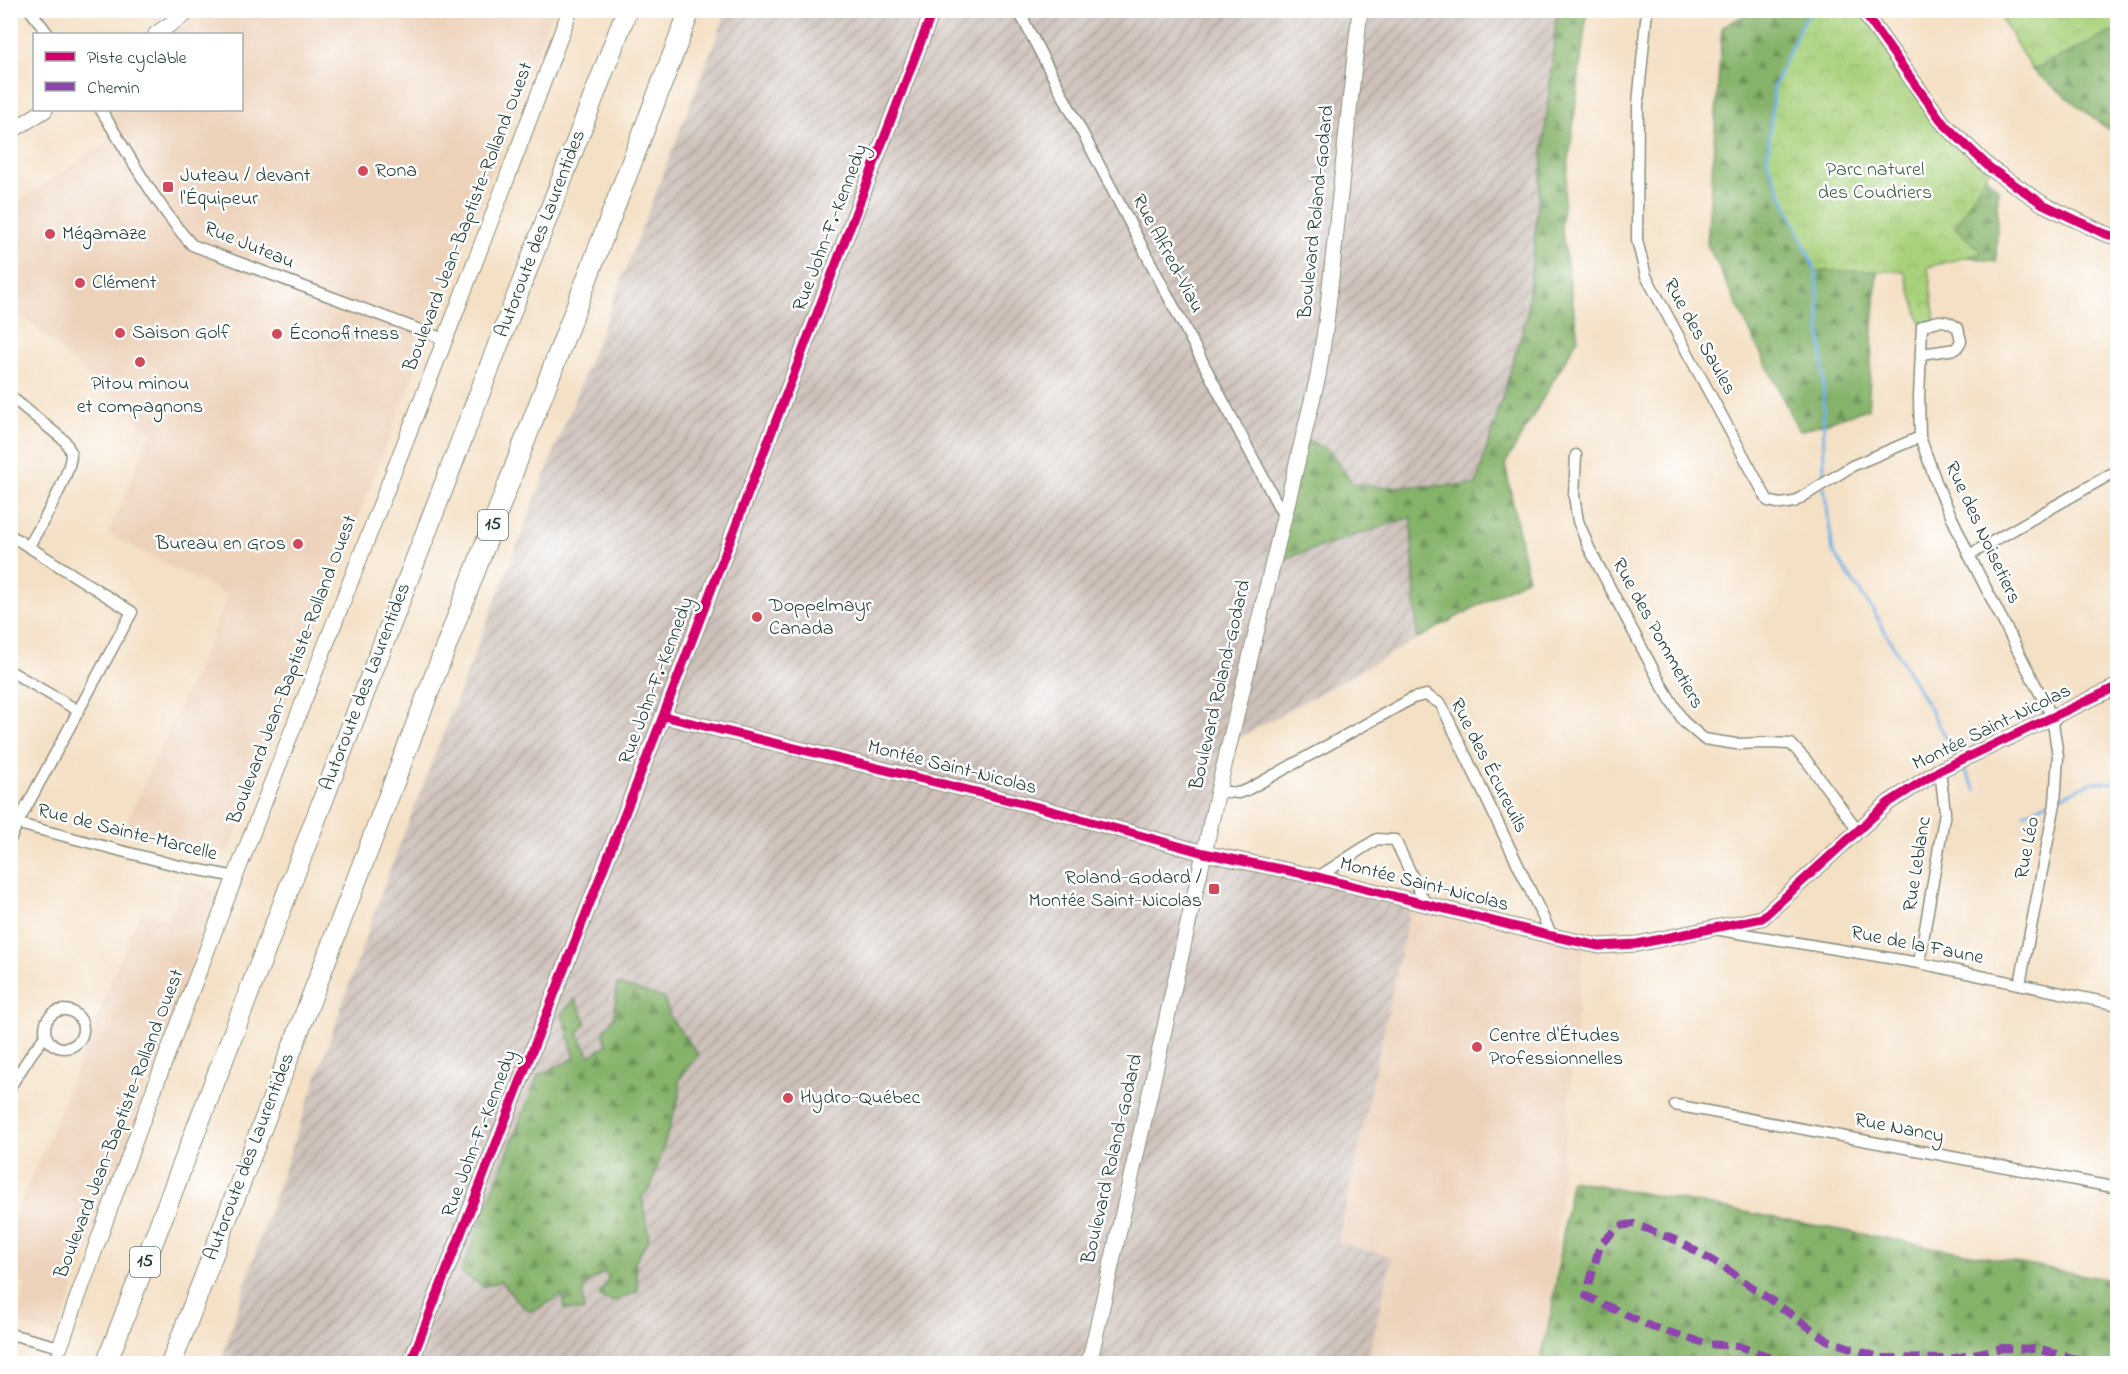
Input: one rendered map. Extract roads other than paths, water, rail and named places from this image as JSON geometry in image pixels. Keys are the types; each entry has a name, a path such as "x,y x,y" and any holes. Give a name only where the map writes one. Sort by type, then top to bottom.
{"highway":[{"name":"Autoroute des Laurentides","path":"106,1364 627,10"},
{"name":"Autoroute des Laurentides","path":"173,1360 690,10"}],"street":[{"path":"30,10 47,33"},
{"path":"157,33 191,10"},
{"name":"Boulevard Jean-Baptiste-Rolland Ouest","path":"60,1347 100,1233 444,339 518,154 570,10"},
{"name":"Rue John-F.-Kennedy","path":"410,1364 663,716 933,10"},
{"name":"Rue Alfred-Viau","path":"1018,10 1283,515"},
{"name":"Boulevard Roland-Godard","path":"1089,1364 1218,791 1318,376 1326,324 1360,10"},
{"name":"Rue des Saules","path":"1647,10 1638,116 1637,240 1646,276 1768,501 1781,504 1794,502 1852,466 1920,437"},
{"path":"1862,10 1943,123 1990,168 2043,204 2118,238"},
{"path":"10,132 43,111"},
{"name":"Rue Juteau","path":"102,111 142,176 180,232 192,245 444,339"},
{"name":"Rue des Noisetiers","path":"1921,354 1920,437 1938,487 1969,555 2052,717"},
{"path":"10,396 65,441 71,451 70,463 51,507 29,546"},
{"name":"Rue des Pommetiers","path":"1576,455 1574,496 1589,548 1661,684 1684,722 1704,739 1736,744 1791,744 1806,760 1857,829"},
{"path":"1969,555 2118,470"},
{"path":"10,535 132,612 14,823 10,840"},
{"path":"13,676 77,710"},
{"name":"Montée Saint-Nicolas","path":"663,716 1038,807 1204,853 1318,877 1552,936 1599,945 1637,944 1762,918 1888,803 1940,770 2118,686"},
{"name":"Rue des Écureuils","path":"1218,791 1238,793 1247,790 1413,698 1426,695 1441,704 1552,936"},
{"name":"Rue Léo","path":"2020,984 2055,804 2058,756 2052,717"},
{"name":"Rue Leblanc","path":"1919,963 1945,812 1940,770"},
{"name":"Rue de Sainte-Marcelle","path":"14,823 179,866 236,877"},
{"path":"1318,877 1377,839 1395,840 1426,905"},
{"name":"Rue de la Faune","path":"1710,928 1919,963 2118,1005"},
{"path":"10,1087 46,1035"},
{"name":"Rue Nancy","path":"1675,1105 2118,1188"},
{"path":"10,1334 60,1347 54,1364"}],"waterway":[{"path":"1812,10 1799,29 1774,86 1767,161 1816,271 1823,368 1824,481"},
{"path":"1824,487 1833,552 1874,612 1957,757"},
{"path":"1962,766 1976,790"},
{"path":"2057,798 2093,782 2118,783"},
{"path":"2024,814 2051,801"}],"place":[{"name":"Rona","path":"363,171"},
{"name":"Juteau / devant l'Équipeur","path":"168,187"},
{"name":"Mégamaze","path":"50,234"},
{"name":"Clément","path":"80,283"},
{"name":"Saison Golf","path":"120,333"},
{"name":"Éconofitness","path":"277,334"},
{"name":"Pitou minou et compagnons","path":"140,362"},
{"name":"Bureau en Gros","path":"298,544"},
{"name":"Doppelmayr Canada","path":"757,617"},
{"name":"Roland-Godard / Montée Saint-Nicolas","path":"1214,889"},
{"name":"Centre d'Études Professionnelles","path":"1477,1047"},
{"name":"Hydro-Québec","path":"788,1098"}],"park label":[{"name":"Parc naturel des Coudriers","path":"1875,182"}]}
